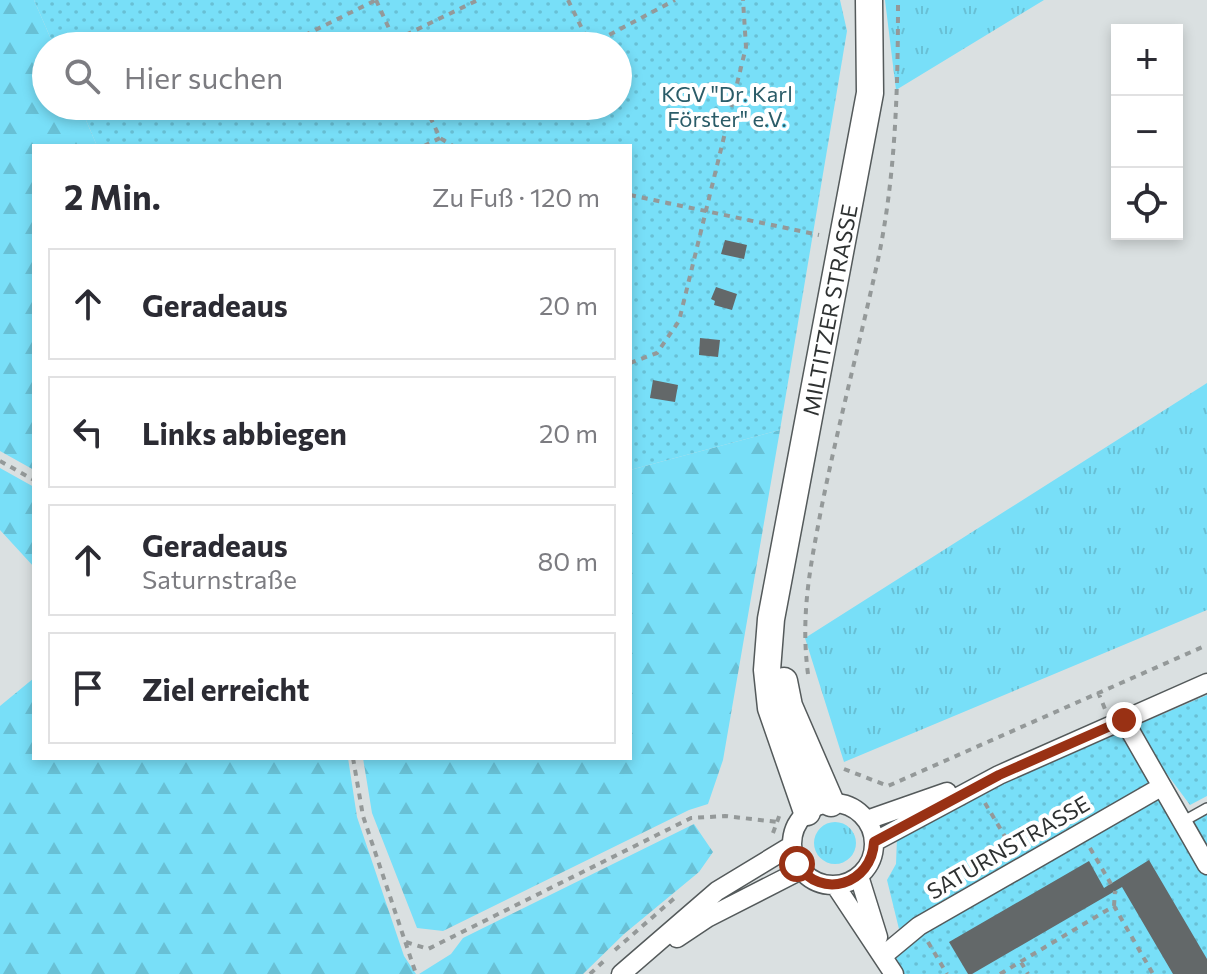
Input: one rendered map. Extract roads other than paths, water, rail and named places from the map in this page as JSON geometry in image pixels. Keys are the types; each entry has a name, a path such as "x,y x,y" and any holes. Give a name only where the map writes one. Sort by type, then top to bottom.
{"street":[{"name":"MILTITZER STRASSE","path":"807,805 771,619 870,93 869,0"},
{"path":"874,842 999,775 1207,683"},
{"path":"1124,720 1207,865"},
{"path":"867,820 999,775"},
{"name":"SATURNSTRASSE","path":"884,955 919,926 1161,787"},
{"path":"807,805 851,807 867,820 874,842 870,862 859,876 835,885 816,882 801,870 791,846 795,826 807,805"},
{"path":"622,974 717,891 791,846"},
{"path":"622,974 707,918 801,870"},
{"path":"859,876 884,955"},
{"path":"835,885 894,974"}],"lane":[{"path":"1182,822 1207,808"}],"park label":[{"name":"KGV \"Dr. Karl Förster\" e.V.","path":"727,106"}]}
